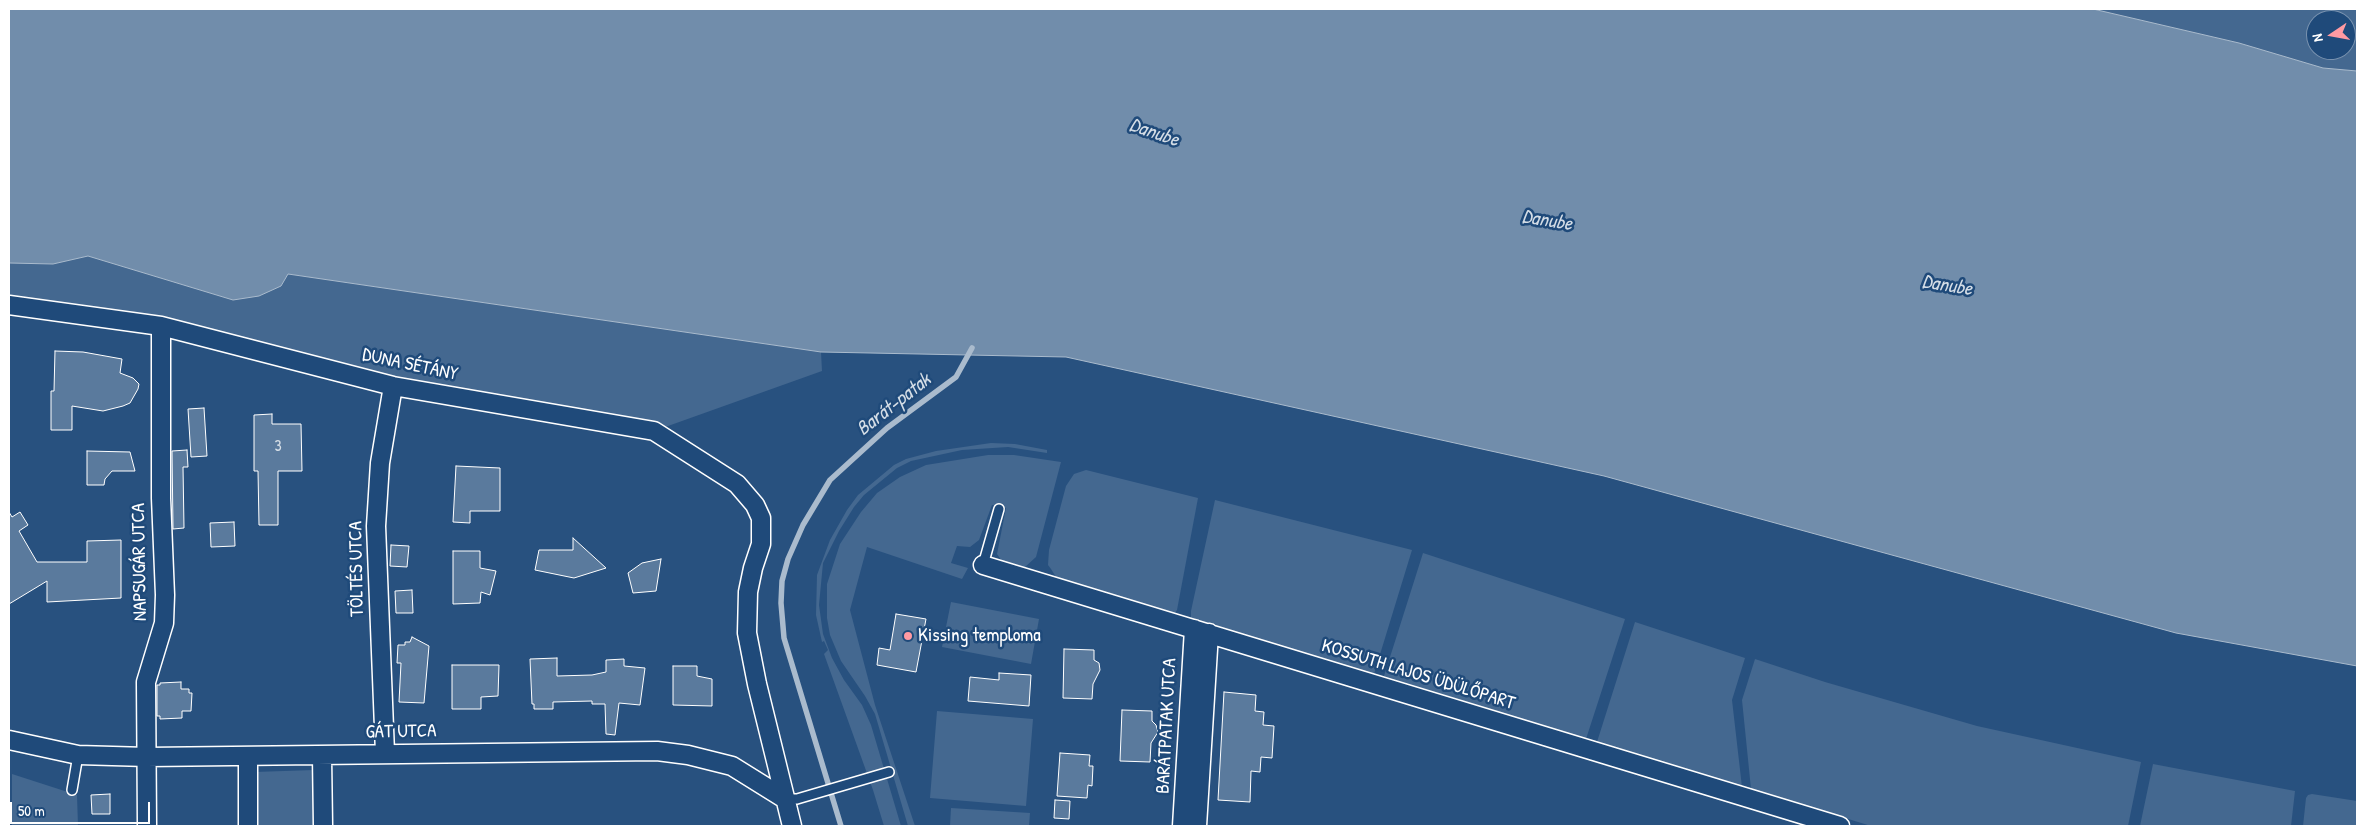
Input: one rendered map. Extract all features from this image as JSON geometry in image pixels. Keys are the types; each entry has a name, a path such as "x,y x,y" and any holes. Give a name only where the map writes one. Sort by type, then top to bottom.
{"street":[{"name":"DUNA SÉTÁNY","path":"9,305 160,326 393,386 654,431 737,484 755,505 761,518 763,531 761,544 748,592 747,633 757,684 785,799"},
{"name":"NAPSUGÁR UTCA","path":"148,826 146,682 164,624 165,595 161,498 160,326"},
{"name":"TÖLTÉS UTCA","path":"385,753 376,526 380,464 393,386"},
{"name":"KOSSUTH LAJOS ÜDÜLŐPART","path":"983,564 1840,826"},
{"name":"BARÁTPATAK UTCA","path":"1182,826 1193,762 1202,631"},
{"name":"GÁT UTCA","path":"9,740 78,755 147,757 657,751 698,756 732,766 785,799"},
{"path":"248,756 248,826"},
{"path":"322,756 323,826"},
{"name":"BARÁTPATAK UTCA","path":"1193,762 1197,826"},
{"path":"785,799 792,826"}],"lane":[{"path":"983,564 999,509"},
{"path":"72,790 78,755"},
{"path":"785,799 797,800 889,772"}],"shaded area":[{"path":"2093,9 2357,9 2357,71 2323,68 2239,43"},
{"path":"88,256 233,300 281,286 288,274 821,352 822,371 654,431 393,386 161,326 9,305 9,263 53,264"},
{"path":"991,443 1015,444 1047,450 1047,453 1008,447 962,450 911,461 897,468 864,495 839,531 823,563 819,605 823,634 832,658 844,680 862,705 871,725 901,826 884,826 824,654 828,650 824,641 822,642 816,615 817,575 830,540 847,510 858,495 894,465 906,459 936,451"},
{"path":"988,455 1014,455 1061,462 1036,557 1025,567 1006,567 997,554 1006,508 992,505 979,540 970,547 957,546 951,563 968,568 962,579 867,547 850,610 875,705 915,826 908,826 875,714 841,661 830,635 827,618 827,584 840,544 861,512 877,493 900,477 926,465"},
{"path":"1086,470 1198,498 1175,613 1056,577 1048,565 1049,550 1066,486 1074,474"},
{"path":"1215,500 1412,550 1374,674 1191,619 1191,611"},
{"path":"1423,553 1625,619 1586,739 1384,676"},
{"path":"951,602 1039,619 1031,664 942,647"},
{"path":"1635,622 1745,658 1732,700 1742,787 1597,742"},
{"path":"1755,659 1825,682 1977,726 2141,762 2128,826 1871,826 1751,789 1742,700"},
{"path":"937,711 1033,719 1026,806 930,798"},
{"path":"2153,764 2295,791 2291,826 2140,826"},
{"path":"314,770 314,826 253,826 254,772"},
{"path":"12,774 77,795 78,826 12,826"},
{"path":"2312,794 2357,801 2357,826 2303,826 2306,798"},
{"path":"951,808 1030,813 1029,826 950,826"}],"water":[{"name":"Danube","path":"9,9 2093,9 2239,43 2323,68 2357,71 2357,666 2176,633 1604,476 1066,357 821,352 288,274 281,286 259,296 233,300 88,256 53,264 9,263"}],"building":[{"path":"55,351 83,352 122,359 120,373 133,378 139,384 138,389 130,403 123,406 103,411 72,406 72,430 51,430 51,391 54,391"},
{"path":"204,408 207,456 191,457 188,409"},
{"path":"272,414 272,424 301,424 302,471 278,471 278,525 259,525 258,471 254,471 254,415"},
{"path":"187,450 188,467 183,467 184,528 173,529 172,451"},
{"path":"87,451 130,452 135,471 112,471 105,479 104,485 87,485"},
{"path":"456,466 500,468 500,511 470,511 470,523 453,522"},
{"path":"9,512 12,517 20,512 28,525 19,531 37,562 87,562 87,541 121,540 121,598 47,602 47,581 9,604"},
{"path":"234,522 235,546 211,547 210,523"},
{"path":"573,538 606,568 574,578 535,570 539,550 573,550"},
{"path":"391,545 409,546 407,567 390,566"},
{"path":"453,551 480,551 480,568 496,571 490,595 481,592 480,603 453,604"},
{"path":"661,559 656,591 633,593 628,573 642,563"},
{"path":"412,590 413,613 396,613 395,591"},
{"path":"896,614 926,619 916,672 877,665 879,648 890,650"},
{"path":"412,637 429,646 424,703 399,702 401,663 397,663 398,645 405,645 405,642 410,642"},
{"path":"1064,649 1094,650 1094,660 1099,663 1100,670 1093,684 1092,699 1063,698"},
{"path":"557,658 557,676 592,675 606,672 606,660 624,659 624,666 645,668 640,705 619,703 615,735 606,734 605,704 592,704 592,701 553,702 553,709 534,709 534,704 532,704 530,659"},
{"path":"452,665 499,665 498,696 481,697 481,709 452,709"},
{"path":"673,666 697,666 697,676 712,679 712,706 673,705"},
{"path":"999,673 1031,675 1029,706 968,701 970,677 999,680"},
{"path":"181,682 181,689 189,689 189,693 192,693 191,711 182,711 182,718 160,719 160,716 157,716 157,685 160,685 160,683"},
{"path":"1224,692 1256,695 1255,711 1264,712 1263,725 1274,726 1272,758 1261,757 1260,772 1251,771 1250,802 1218,800"},
{"path":"1122,710 1152,711 1152,721 1156,725 1158,732 1151,743 1150,762 1120,761"},
{"path":"1060,753 1090,755 1089,766 1093,766 1092,786 1088,785 1087,798 1057,796"},
{"path":"110,794 110,814 92,814 91,795"},
{"path":"1055,800 1070,801 1069,819 1054,818"}],"waterway":[{"name":"Barát-patak","path":"841,826 784,638 781,603 782,581 788,559 803,525 830,480 887,428 956,377 972,348"}],"place":[{"name":"Kissing temploma","path":"908,636"}]}
